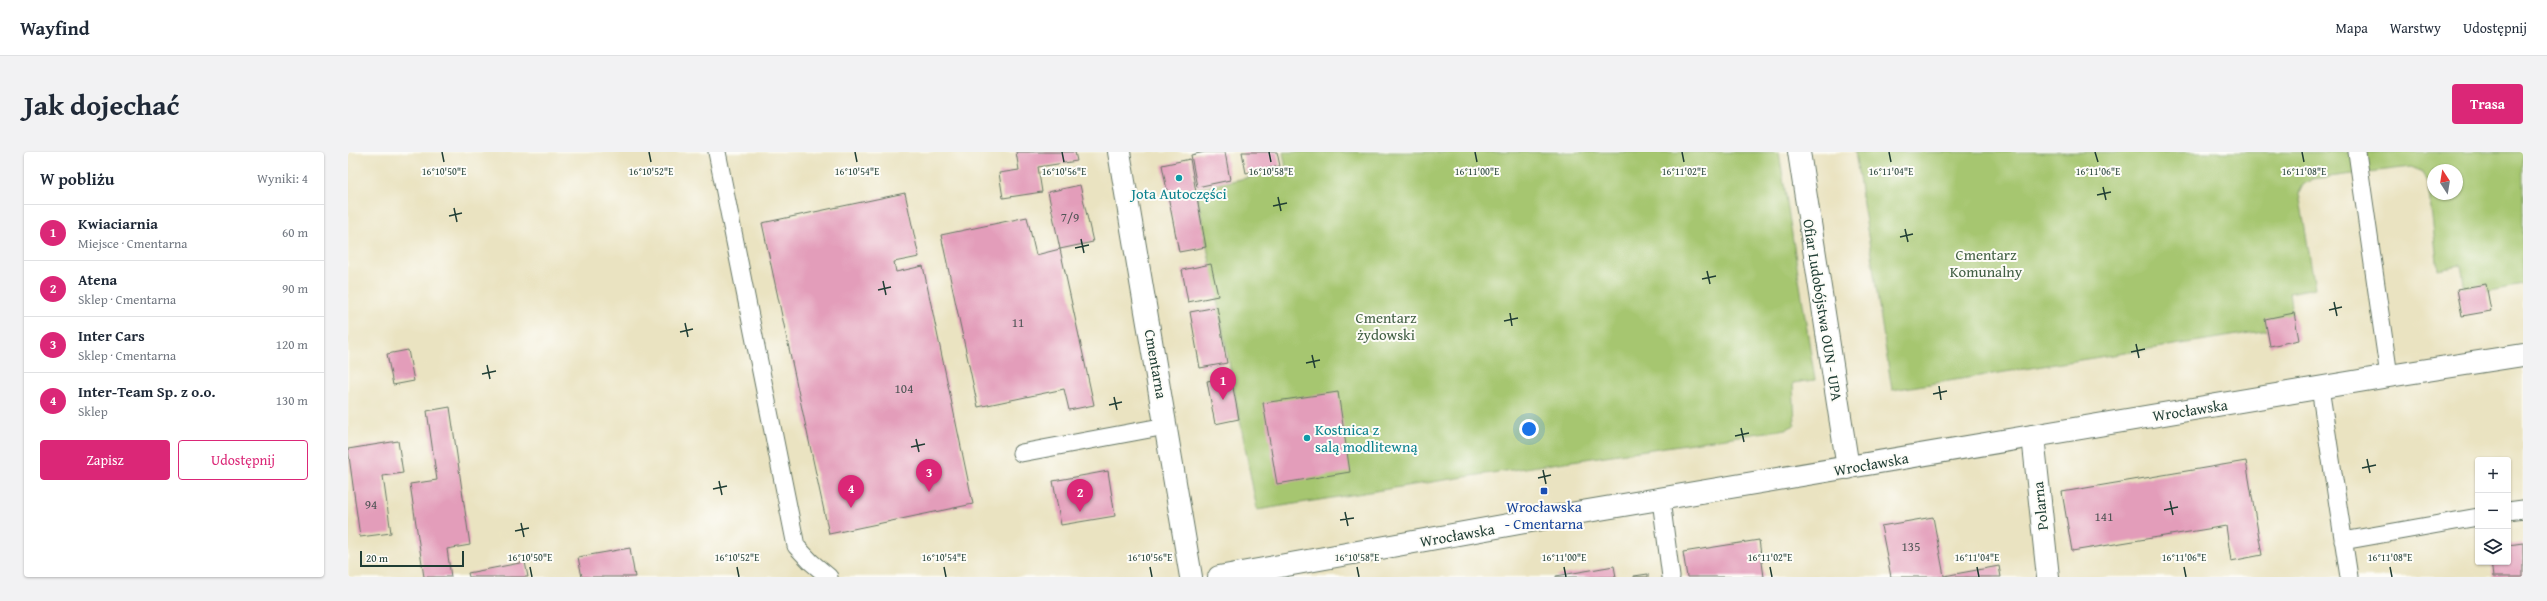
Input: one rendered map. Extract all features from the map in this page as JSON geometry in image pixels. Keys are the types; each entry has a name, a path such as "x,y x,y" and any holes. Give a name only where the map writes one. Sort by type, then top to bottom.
{"main road":[{"name":"Cmentarna","path":"1119,152 1191,577"},
{"name":"Ofiar Ludobójstwa OUN - UPA","path":"1799,152 1848,468"},
{"name":"Wrocławska","path":"1219,577 1267,572 1661,500 2389,376 2523,355"},
{"name":"Polarna","path":"2033,436 2048,577"}],"lane":[{"path":"717,152 796,546 811,562 829,577"},
{"path":"2357,152 2389,376"},
{"path":"2320,388 2349,577"},
{"path":"1021,453 1166,426"},
{"path":"1661,500 1671,577"},
{"path":"2511,511 2523,509"},
{"path":"2343,540 2475,518"}],"green space":[{"name":"Cmentarz żydowski","path":"1283,152 1779,152 1815,380 1793,383 1795,425 1786,429 1438,481 1257,510 1196,189 1286,169"},
{"name":"Cmentarz Komunalny","path":"1855,152 2523,152 2523,285 2466,295 2461,265 2438,269 2430,200 2463,200 2463,164 2427,164 2427,182 2421,171 2411,167 2312,179 2303,185 2299,193 2315,288 2289,293 2294,326 1892,390"}],"building":[{"path":"1016,152 1075,152 1077,161 1038,167 1042,192 1003,198 999,173 1019,170"},
{"path":"1205,152 1225,152 1230,180 1197,187 1191,155"},
{"path":"1242,152 1277,152 1280,166 1246,173"},
{"path":"1190,159 1206,247 1179,252 1162,165"},
{"path":"1080,185 1093,242 1060,249 1048,192"},
{"path":"905,193 919,257 894,262 896,272 923,266 973,504 829,534 762,223"},
{"path":"1027,217 1036,255 1060,249 1094,405 1069,410 1064,389 978,407 941,235"},
{"path":"1211,264 1218,296 1188,302 1182,270"},
{"path":"2486,284 2491,311 2462,316 2457,289"},
{"path":"1217,307 1227,363 1200,368 1190,312"},
{"path":"2294,313 2299,340 2270,346 2265,319"},
{"path":"408,350 414,381 393,385 387,354"},
{"path":"1231,377 1239,419 1215,424 1207,381"},
{"name":"Kostnica z salą modlitewną","path":"1338,392 1350,472 1277,484 1263,403"},
{"path":"450,407 470,545 447,549 451,577 424,577 410,484 437,480 427,411"},
{"path":"398,441 403,473 383,476 391,533 360,537 348,449"},
{"path":"2246,461 2262,555 2231,561 2226,526 2072,551 2062,492"},
{"path":"1108,471 1115,516 1061,525 1053,481"},
{"path":"1933,517 1944,576 1999,566 2001,577 1891,577 1881,526"},
{"path":"1759,540 1764,577 1687,577 1683,552"},
{"path":"2523,543 2523,577 2493,577 2491,565 2511,565 2511,545"},
{"path":"630,548 635,577 582,577 578,557"},
{"path":"525,562 528,577 469,577 468,573"},
{"path":"1614,566 1616,577 1556,577 1556,576"},
{"path":"1648,574 1648,577 1634,577 1634,576"}],"place":[{"name":"Jota Autoczęści","path":"1179,178"},
{"name":"Kwiaciarnia","path":"1223,400"},
{"name":"Kostnica z salą modlitewną","path":"1307,438"},
{"name":"Wrocławska - Cmentarna","path":"1544,491"},
{"name":"Inter Cars","path":"929,492"},
{"name":"Inter-Team Sp. z o.o.","path":"851,508"},
{"name":"Atena","path":"1080,512"}]}
